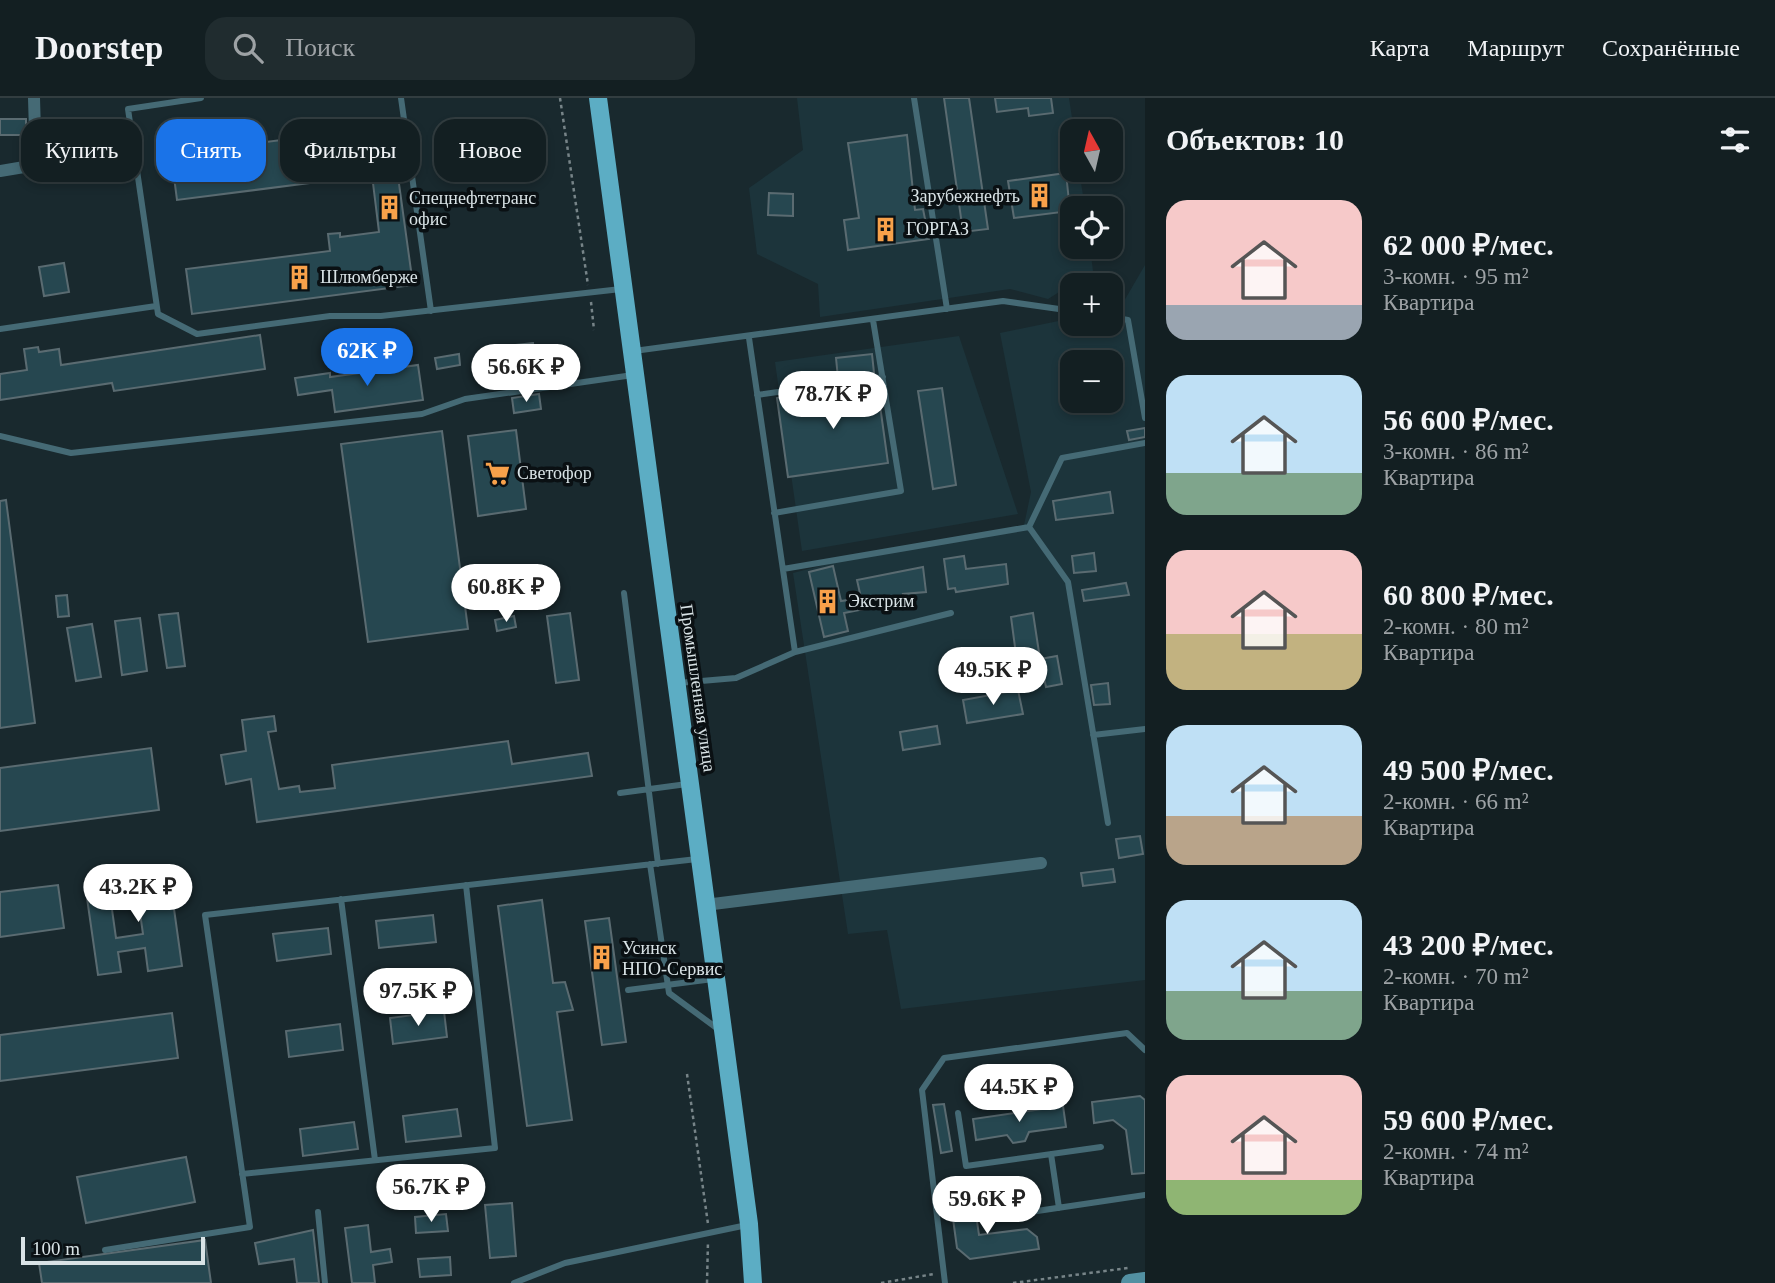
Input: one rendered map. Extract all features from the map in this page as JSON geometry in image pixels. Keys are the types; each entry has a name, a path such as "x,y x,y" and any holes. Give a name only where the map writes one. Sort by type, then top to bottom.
{"main road":[{"name":"Промышленная улица","path":"598,98 748,1224 753,1283"},
{"path":"1131,1275 1145,1281"}],"street":[{"path":"0,171 36,165 34,98"},
{"path":"705,905 1041,863"}],"lane":[{"path":"201,98 128,109 158,314 197,334 330,316 381,316 624,289"},
{"path":"401,98 430,311"},
{"path":"914,98 947,309"},
{"path":"632,351 749,338 1003,301 1060,310"},
{"path":"0,329 156,306"},
{"path":"1123,319 1128,320 1145,418"},
{"path":"774,513 901,491 873,320"},
{"path":"749,338 794,652"},
{"path":"0,436 71,453 422,414 465,400 635,375"},
{"path":"757,395 883,377"},
{"path":"1029,527 1062,458 1145,443"},
{"path":"783,569 1029,527"},
{"path":"1029,527 1068,582 1108,823"},
{"path":"624,593 639,691 654,864 669,993 722,1032"},
{"path":"676,683 736,678 794,652 951,613"},
{"path":"1093,735 1145,729"},
{"path":"620,793 689,784"},
{"path":"105,1250 250,1227 205,915 699,858"},
{"path":"243,1174 495,1148 466,885"},
{"path":"341,899 375,1160"},
{"path":"628,990 715,978"},
{"path":"945,1283 922,1090 944,1058 1127,1033 1145,1050"},
{"path":"958,1113 966,1166 1101,1147"},
{"path":"1051,1154 1059,1208"},
{"path":"990,1218 1145,1195"},
{"path":"318,1212 325,1283"},
{"path":"514,1283 565,1263 748,1224"}],"path":[{"path":"560,98 594,330"},
{"path":"687,1074 709,1231 708,1283"},
{"path":"881,1283 945,1273"},
{"path":"1013,1283 1131,1275"}],"shaded area":[{"path":"797,98 1069,98 1072,119 1060,119 1060,182 1081,182 1083,196 1060,196 1060,259 1092,259 1093,271 1060,273 1060,292 1048,299 1010,289 820,317 818,284 757,254 749,188 803,150"},
{"path":"1145,265 1145,980 901,1009 887,930 848,934 793,573 840,561 1023,530 1031,492 1000,333 1060,321 1060,336 1123,336 1123,303"},
{"path":"959,336 1018,514 802,551 775,362"}],"building":[{"path":"944,98 969,98 988,229 963,232"},
{"path":"995,98 1051,98 1053,113 1029,116 1028,108 997,112"},
{"path":"0,119 21,119 21,135 0,135"},
{"path":"907,135 915,210 923,209 929,239 848,250 844,220 859,218 848,143"},
{"name":"Шлюмберже","path":"280,140 280,182 317,182 177,200 175,182 266,182 266,142"},
{"name":"Зарубежнефть","path":"1060,174 1060,182 1067,182 1068,196 1060,196 1060,212 1014,218 1008,181"},
{"name":"Шлюмберже","path":"373,182 399,182 413,285 192,314 186,269 330,251 328,234 340,233 340,237 379,232"},
{"path":"769,193 793,194 793,216 768,215"},
{"path":"64,263 69,292 44,296 39,267"},
{"path":"260,335 265,369 114,391 112,383 0,400 0,374 27,370 24,349 38,347 39,352 59,349 61,365"},
{"path":"533,343 538,383 511,387 508,364 500,365 498,347"},
{"path":"459,354 460,365 437,369 435,358"},
{"path":"872,354 874,373 838,378 836,358"},
{"path":"418,365 423,400 335,412 332,390 298,395 295,378 330,373 330,377"},
{"path":"877,384 888,463 788,477 777,398"},
{"path":"942,388 956,485 933,489 918,391"},
{"path":"539,394 541,409 514,413 512,398"},
{"path":"1145,428 1145,437 1129,440 1127,431"},
{"name":"Светофор","path":"516,430 526,509 478,516 468,436"},
{"path":"442,431 468,629 368,642 341,444"},
{"path":"1110,492 1113,513 1056,520 1053,501"},
{"path":"6,500 35,723 0,728 0,501"},
{"path":"1094,553 1096,571 1074,573 1072,556"},
{"path":"964,556 966,569 1006,564 1008,584 956,592 955,588 948,589 944,559"},
{"path":"833,566 841,601 861,598 857,580 923,567 926,592 903,594 905,601 844,613 848,631 824,637 809,572"},
{"path":"1126,583 1129,595 1084,601 1082,590"},
{"path":"67,595 69,616 58,617 56,596"},
{"path":"178,613 185,666 167,668 159,615"},
{"path":"570,613 579,680 556,683 547,616"},
{"path":"1033,613 1040,659 1017,662 1011,617"},
{"path":"514,616 516,627 497,631 495,620"},
{"path":"140,618 147,671 122,675 115,621"},
{"path":"92,624 101,677 76,681 67,628"},
{"path":"1057,656 1062,684 1046,687 1040,659"},
{"path":"1108,683 1110,704 1094,705 1091,685"},
{"path":"1018,690 1023,714 967,723 963,700"},
{"path":"274,716 276,731 268,732 279,789 299,786 300,792 335,788 332,765 508,741 512,764 588,753 592,776 257,822 251,779 226,784 221,755 246,751 242,720"},
{"path":"937,726 940,744 903,750 900,732"},
{"path":"151,748 159,810 0,831 0,768"},
{"path":"1140,836 1143,854 1119,858 1116,839"},
{"path":"168,866 182,966 148,971 145,948 118,952 121,972 98,975 86,891 109,888 116,938 143,934 134,871"},
{"path":"1113,869 1115,882 1083,886 1081,873"},
{"path":"58,885 64,928 0,937 0,892"},
{"path":"542,900 553,983 565,982 573,1010 557,1012 572,1120 527,1126 498,906"},
{"path":"433,915 436,942 379,948 376,921"},
{"name":"Усинск НПО-Сервис","path":"609,918 626,1042 602,1045 585,921"},
{"path":"328,928 331,954 277,961 273,934"},
{"path":"444,1011 447,1037 393,1044 390,1018"},
{"path":"172,1013 178,1058 0,1081 0,1035"},
{"path":"340,1024 343,1050 289,1057 286,1031"},
{"path":"1140,1096 1145,1100 1145,1173 1132,1174 1126,1130 1113,1120 1094,1123 1092,1102"},
{"path":"944,1104 952,1151 941,1153 933,1105"},
{"path":"1063,1106 1066,1127 1029,1132 1025,1141 1013,1143 1007,1135 976,1140 973,1119"},
{"path":"457,1109 461,1136 406,1142 403,1116"},
{"path":"354,1122 358,1149 303,1156 300,1129"},
{"path":"186,1157 195,1202 86,1223 77,1177"},
{"path":"974,1201 979,1235 1027,1229 1037,1237 1039,1249 970,1259 957,1248 951,1204"},
{"path":"512,1203 516,1256 490,1258 485,1205"},
{"path":"446,1214 448,1231 416,1233 415,1217"},
{"path":"368,1225 371,1252 390,1249 392,1262 373,1265 375,1283 352,1283 345,1228"},
{"path":"313,1230 319,1283 297,1283 294,1259 259,1264 255,1243"},
{"path":"205,1240 211,1283 42,1283 39,1263"},
{"path":"450,1257 451,1275 420,1277 418,1259"}],"place":[{"name":"Зарубежнефть","path":"1040,196"},
{"name":"Спецнефтетранс офис","path":"389,208"},
{"name":"ГОРГАЗ","path":"886,229"},
{"name":"Шлюмберже","path":"300,277"},
{"name":"Светофор","path":"497,473"},
{"name":"Экстрим","path":"828,601"},
{"name":"Усинск НПО-Сервис","path":"602,958"}]}
